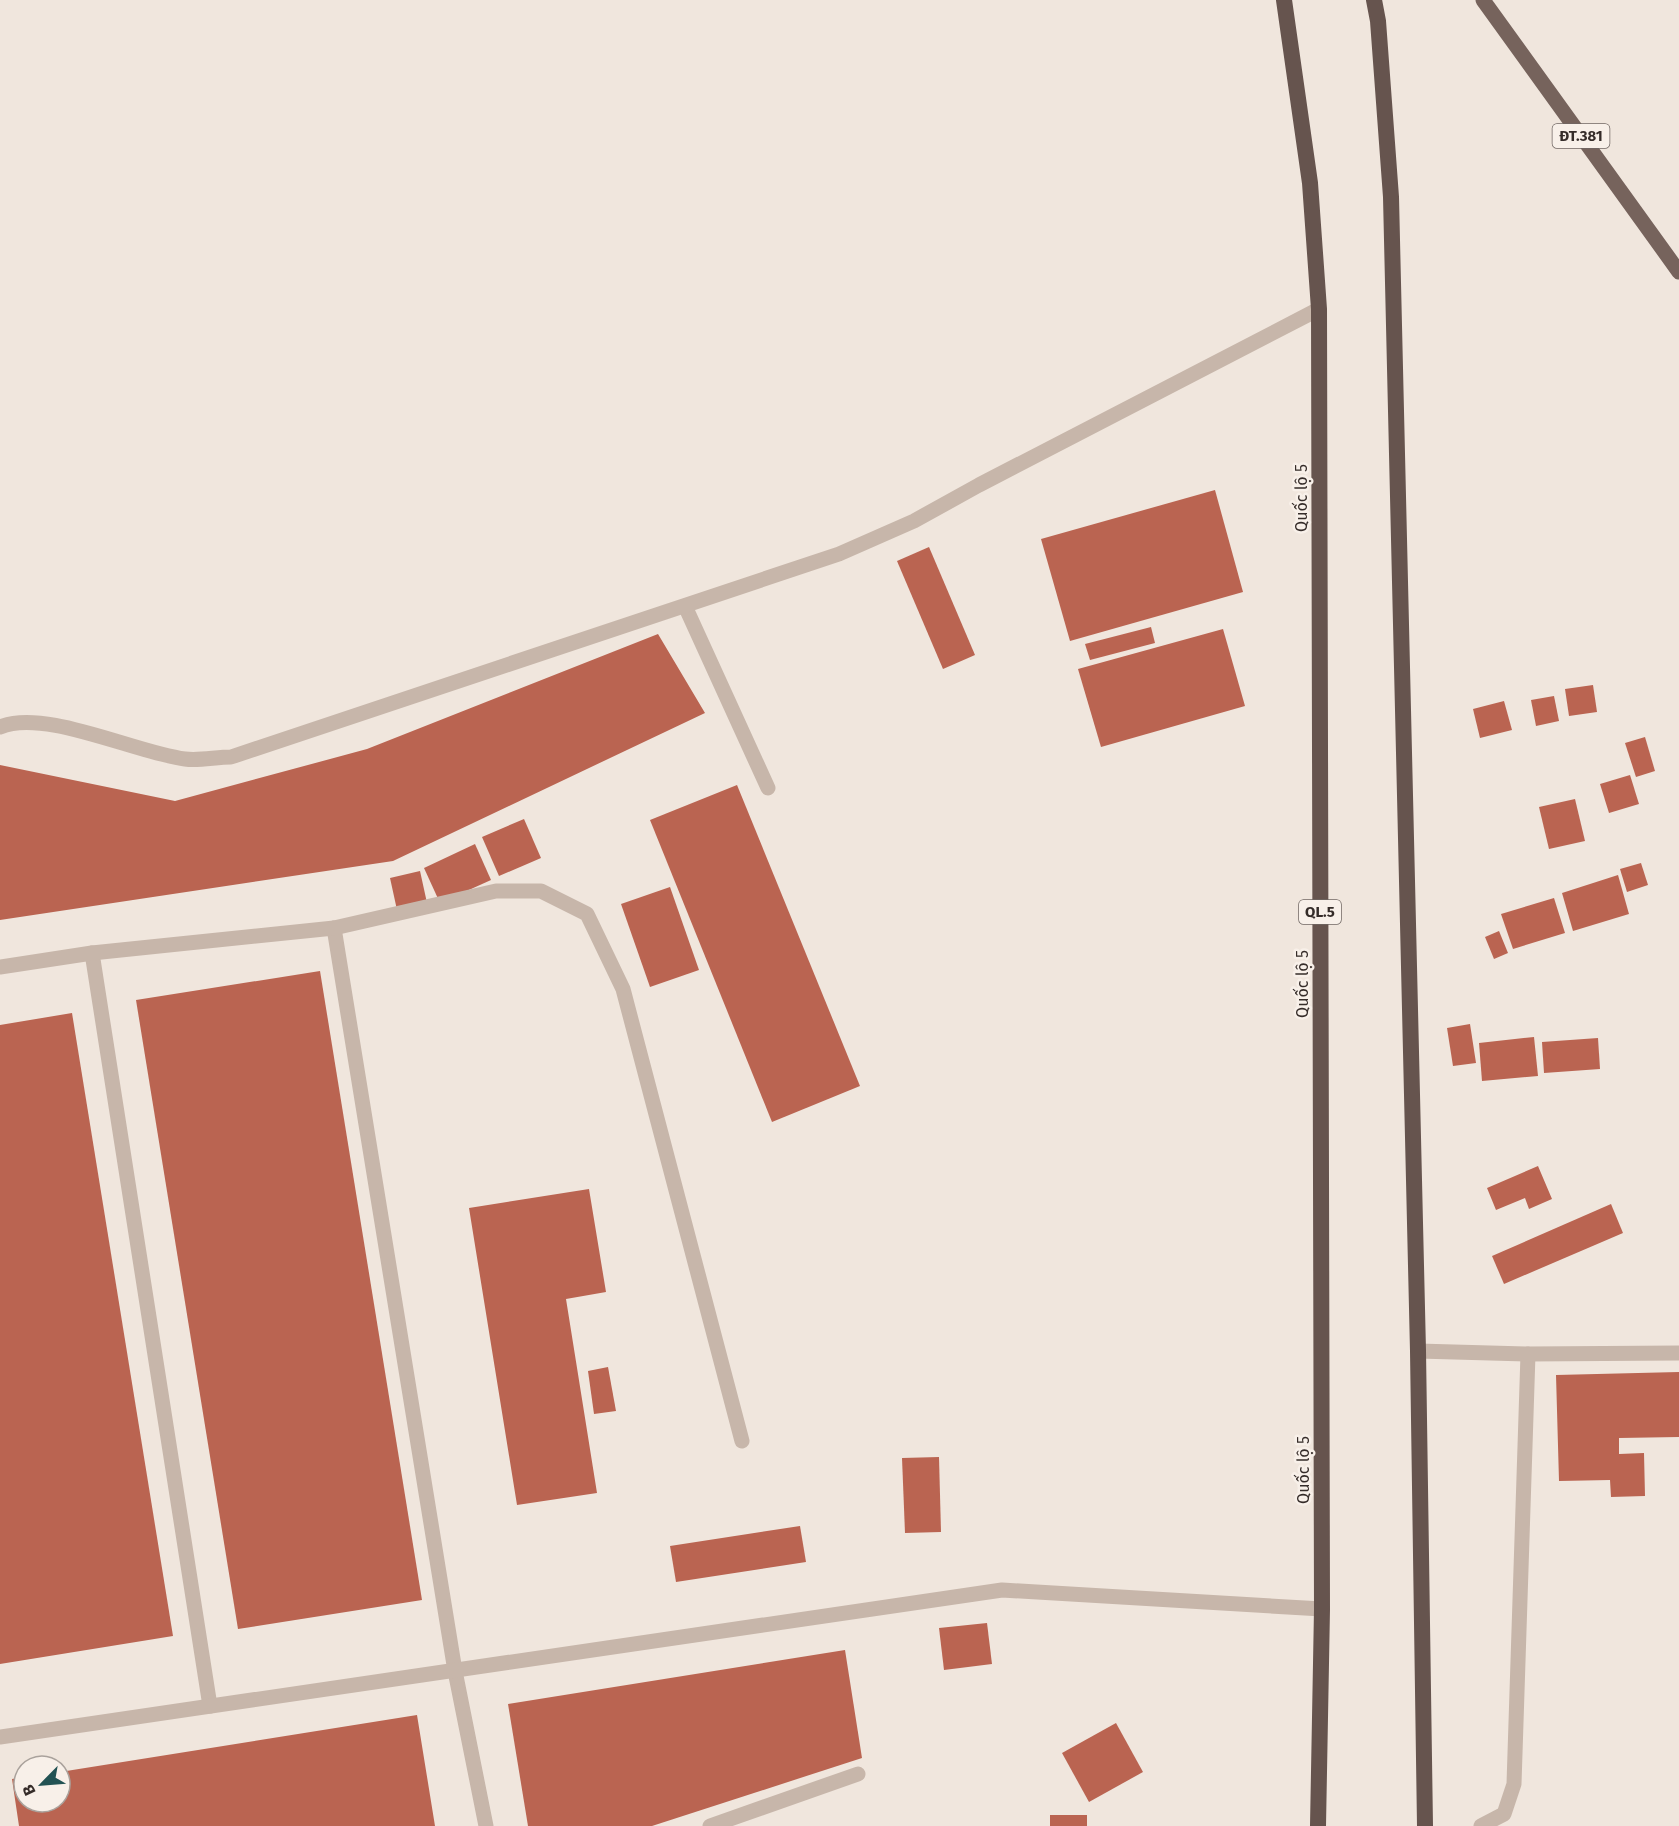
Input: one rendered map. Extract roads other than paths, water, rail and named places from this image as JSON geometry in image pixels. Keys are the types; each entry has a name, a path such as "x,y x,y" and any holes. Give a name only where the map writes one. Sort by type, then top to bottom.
{"highway":[{"name":"Quốc lộ 5","path":"1284,0 1310,183 1319,309 1322,1610 1318,1826"},
{"path":"1374,0 1378,21 1391,197 1419,1351 1425,1826"}],"main road":[{"name":"ĐT.381","path":"1484,0 1679,272"}],"street":[{"path":"0,727 11,722 39,722 185,759 231,757 839,554 914,521 1319,309"},
{"path":"685,606 768,788"},
{"path":"0,967 92,953 334,928 496,891 541,891 587,914 624,989 742,1441"},
{"path":"334,928 455,1671 486,1826"},
{"path":"92,953 210,1706"},
{"path":"1419,1351 1527,1354 1679,1353"},
{"path":"1481,1826 1504,1814 1514,1784 1527,1354"},
{"path":"0,1737 1002,1590 1322,1610"},
{"path":"710,1826 858,1774"}]}
